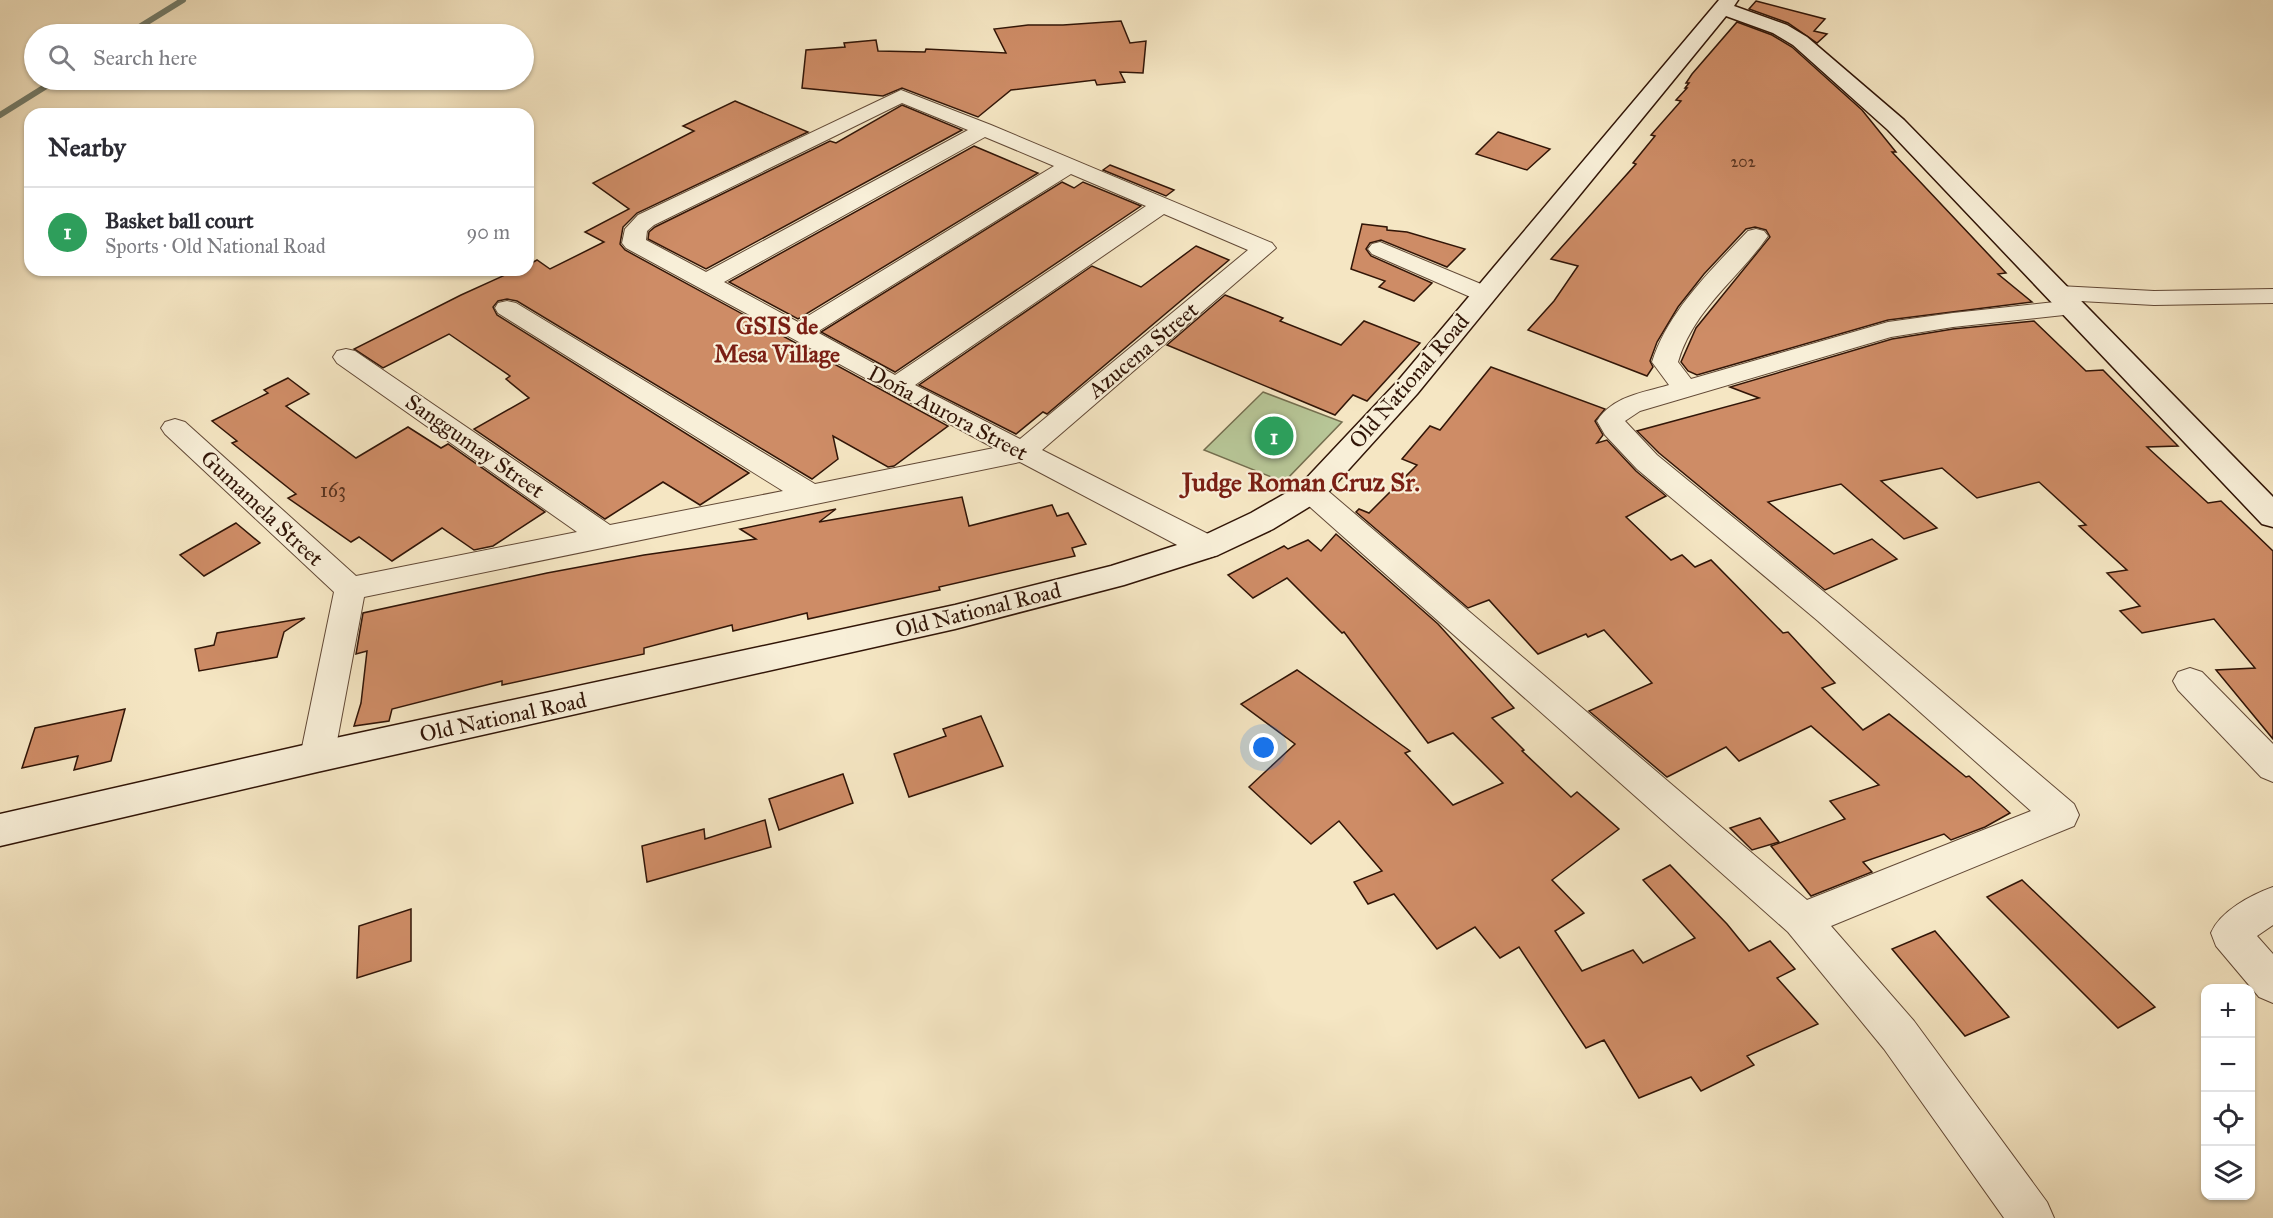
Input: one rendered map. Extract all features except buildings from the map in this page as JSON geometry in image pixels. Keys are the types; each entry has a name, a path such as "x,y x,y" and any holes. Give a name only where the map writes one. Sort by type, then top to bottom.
{"main road":[{"name":"Old National Road","path":"0,830 317,757 955,617 1113,577 1207,547 1262,521 1311,492 1407,388 1726,4"},
{"path":"1726,4 1800,41 1896,125 2273,516"}],"street":[{"name":"Doña Aurora Street","path":"984,129 901,96 646,220 636,229 633,237 634,243 896,386 1207,547"},
{"path":"706,282 984,129 1161,206"},
{"path":"798,333 1069,166"},
{"path":"896,386 1161,206"},
{"name":"Azucena Street","path":"1022,452 1264,248 1161,206"},
{"path":"1685,389 1665,362 1671,340 1737,256 1756,236"},
{"path":"1380,249 1484,294"},
{"path":"1802,920 2061,815 1829,614 1647,462 1615,429 1611,421 1616,414 1631,405 1888,330 2066,300 2273,296"},
{"path":"507,308 809,494"},
{"name":"Sanggumay Street","path":"346,357 604,536"},
{"name":"Gumamela Street","path":"175,428 350,589"},
{"path":"317,757 350,589 1022,452"},
{"path":"1311,492 1802,920 1899,1035 2031,1218"},
{"path":"2190,681 2273,767"},
{"path":"2273,904 2230,933 2273,984"}],"green space":[{"path":"1263,392 1342,422 1284,482 1204,450"}],"waterway":[{"path":"144,24 183,0"},
{"path":"0,115 40,90"}],"place":[{"name":"Basket ball court","path":"1274,436"}],"district":[{"name":"GSIS de Mesa Village","path":"777,340"},
{"name":"Judge Roman Cruz Sr.","path":"1301,482"}]}
